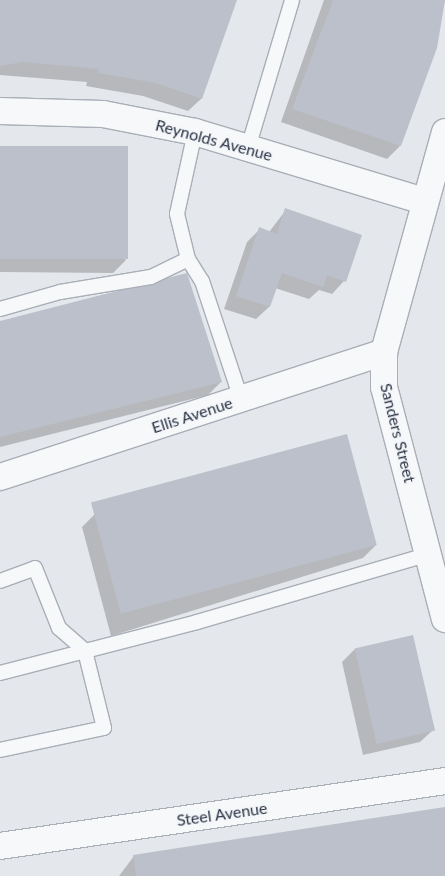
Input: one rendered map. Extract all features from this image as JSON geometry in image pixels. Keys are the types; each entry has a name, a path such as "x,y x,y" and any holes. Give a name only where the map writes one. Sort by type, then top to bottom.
{"street":[{"name":"Reynolds Avenue","path":"0,110 103,114 195,132 423,201"},
{"name":"Sanders Street","path":"445,132 423,201 384,352 384,387 445,619"},
{"name":"Ellis Avenue","path":"0,477 384,352"},
{"name":"Steel Avenue","path":"0,846 445,781"}],"lane":[{"path":"248,148 292,0"},
{"path":"195,132 177,214 188,259 202,281 241,399"},
{"path":"0,309 60,292 151,277 188,259"},
{"path":"0,673 85,652 429,554"},
{"path":"0,581 34,568 59,628 85,652 104,728 0,750"}],"building":[{"path":"0,0 237,0 202,99 156,83 98,73 99,69 23,62 0,66"},
{"path":"333,0 445,0 437,48 401,146 292,109"},
{"path":"0,146 128,146 128,259 0,259"},
{"path":"285,208 362,235 346,282 327,275 323,287 282,273 270,307 236,296 259,227 277,234"},
{"path":"187,273 222,382 0,437 0,321"},
{"path":"347,434 377,545 121,614 91,503"},
{"path":"413,635 435,730 377,744 355,648"},
{"path":"445,807 445,876 136,876 133,855"}]}
